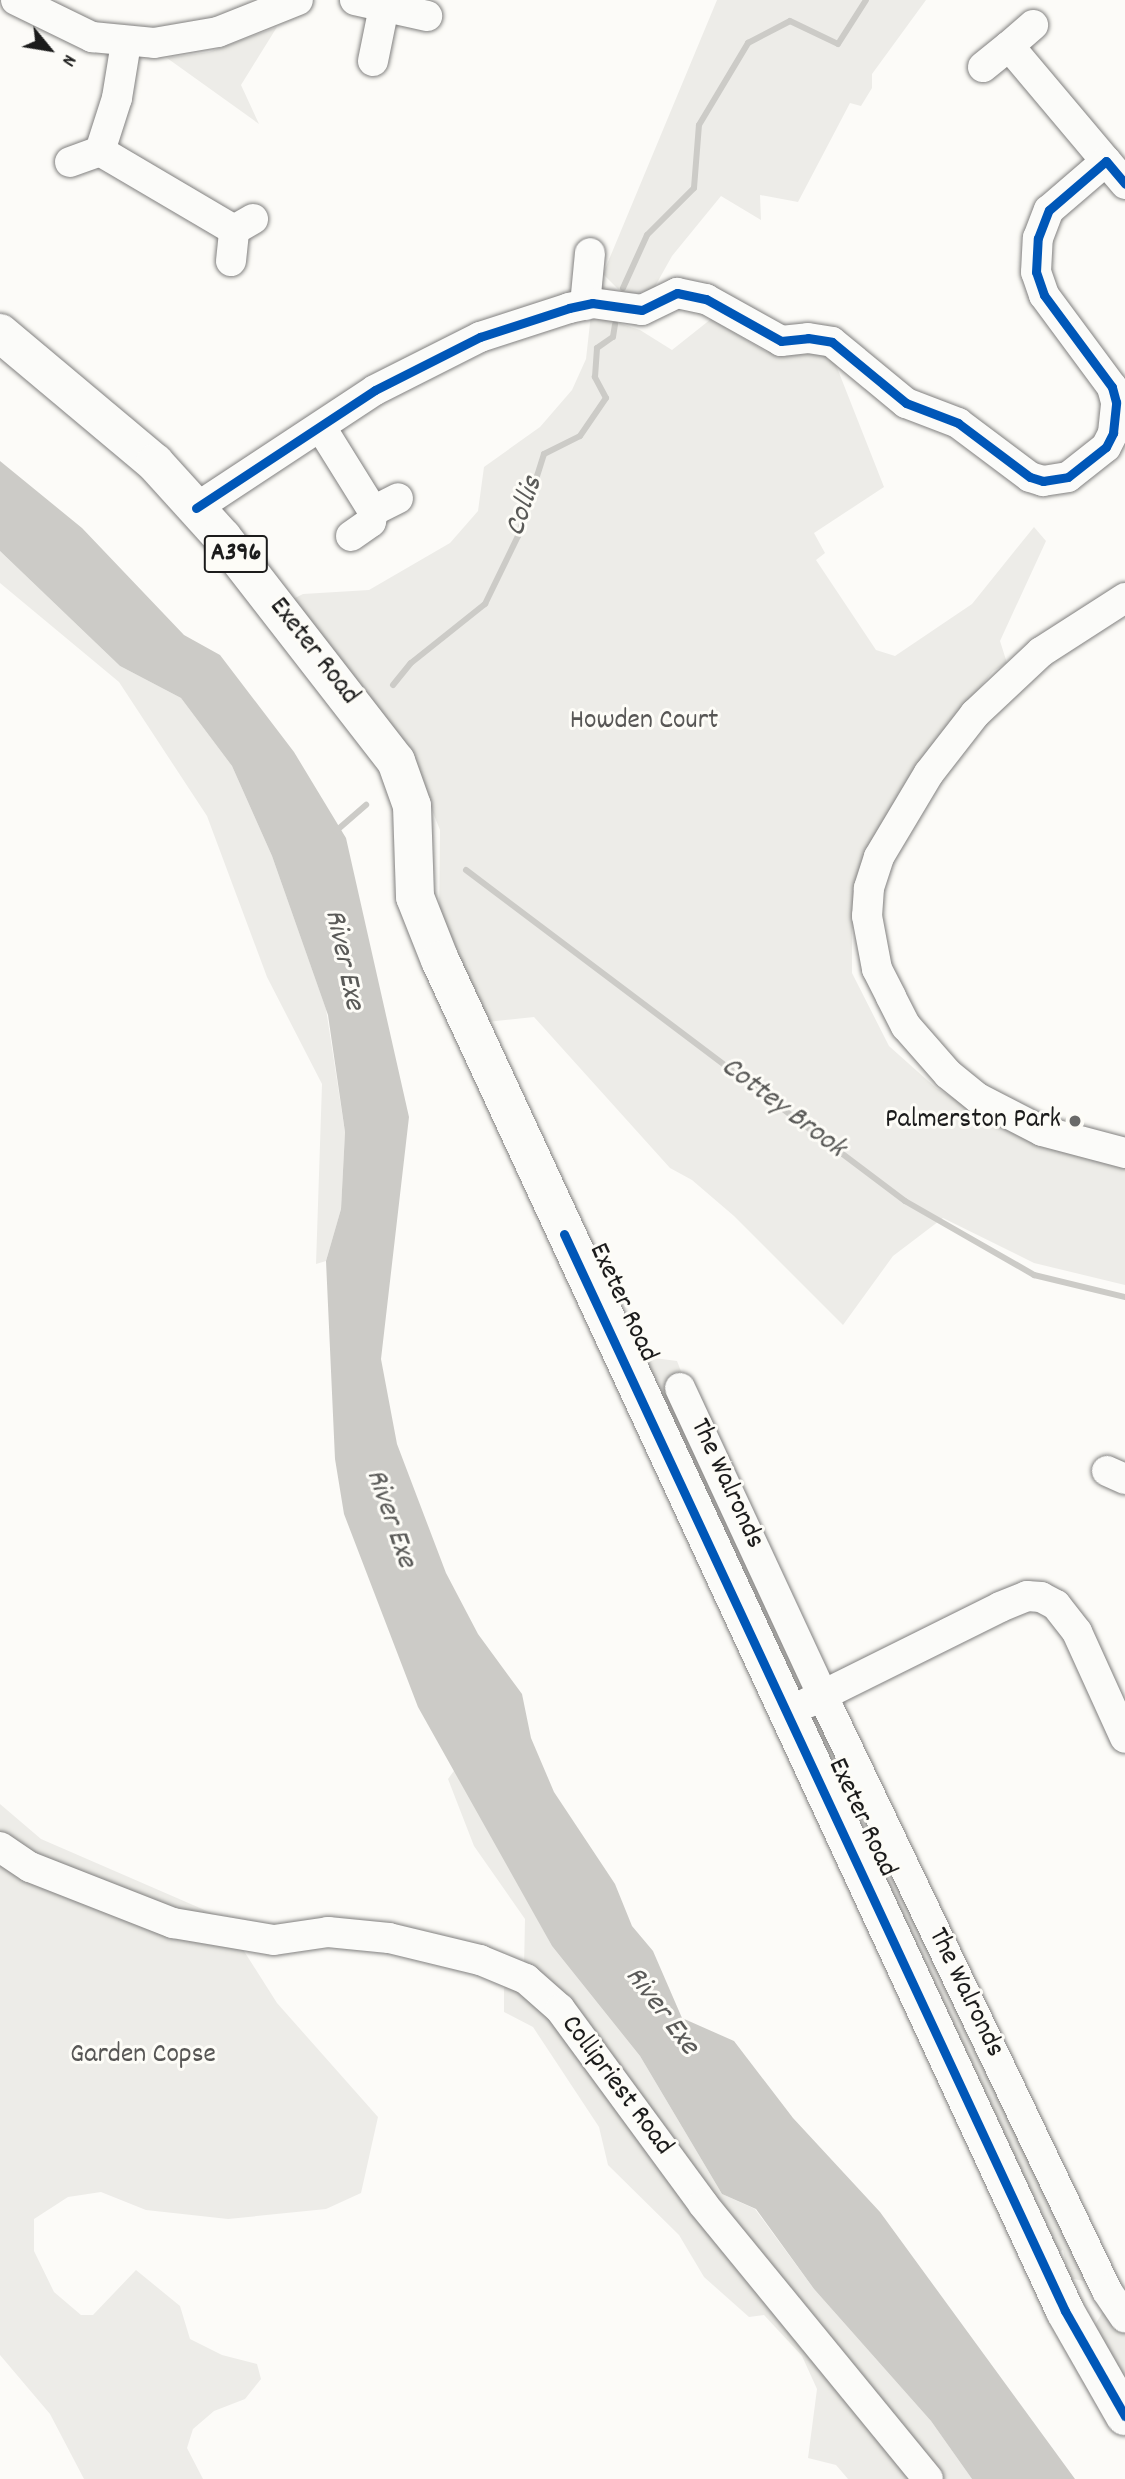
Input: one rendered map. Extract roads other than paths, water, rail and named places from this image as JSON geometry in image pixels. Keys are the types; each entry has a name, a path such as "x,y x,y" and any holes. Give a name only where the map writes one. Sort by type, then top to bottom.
{"main road":[{"name":"Exeter Road","path":"0,333 156,463 196,508 377,733 405,782 415,897 440,960 1065,2311 1125,2416"}],"street":[{"path":"16,0 62,26 126,43 187,40 241,24 298,0"},
{"path":"355,0 426,16"},
{"path":"373,61 384,7"},
{"path":"984,67 1032,25"},
{"path":"100,151 117,98 126,43"},
{"path":"1009,46 1125,184"},
{"path":"71,162 100,151 244,224 231,261"},
{"path":"196,508 322,429 375,390 455,348 585,305 642,310 677,293 692,294 781,341 808,338 832,342 906,402 958,423 1030,477 1043,481 1068,477 1106,447 1113,433 1116,402 1112,387 1044,295 1036,272 1035,250 1049,210 1106,161"},
{"path":"585,305 590,253"},
{"path":"322,429 386,505 371,522 351,536"},
{"path":"1125,598 1041,652 975,714 929,773 879,857 869,888 867,916 877,969 891,997 906,1026 948,1074 978,1098 1042,1131 1125,1153"},
{"name":"The Walronds","path":"680,1388 823,1696 1116,2286 1125,2318"},
{"path":"787,1713 1000,1607 1027,1596 1041,1597 1061,1610 1077,1632 1125,1738"},
{"name":"Collipriest Road","path":"0,1847 30,1867 173,1923 274,1940 328,1933 389,1938 480,1960 526,1979 560,2009 703,2204 928,2479"},
{"path":"1065,2311 1116,2286"}],"water":[{"name":"River Exe","path":"0,461 82,528 184,635 220,655 294,752 346,838 409,1117 381,1359 397,1444 446,1573 478,1634 522,1694 531,1738 554,1792 615,1884 632,1926 653,1951 682,2018 734,2041 793,2118 880,2212 1075,2479 972,2479 931,2421 814,2289 756,2209 722,2194 640,2056 552,1946 418,1707 344,1514 335,1459 326,1261 341,1209 345,1132 328,1015 272,856 232,766 181,698 120,666 0,551"}],"waterway":[{"name":"Collis","path":"623,288 647,235 694,188 699,125 748,43 790,21 838,44 866,0"},
{"name":"Collis","path":"393,685 411,663 485,604 518,536 544,454 580,436 606,398 595,377 597,348 613,337 615,324"},
{"name":"Cottey Brook","path":"336,831 366,805"},
{"name":"Cottey Brook","path":"466,870 905,1201 1034,1275 1125,1297"}],"place":[{"name":"Palmerston Park","path":"1075,1121"}],"park label":[{"name":"Howden Court","path":"644,722"},
{"name":"Garden Copse","path":"143,2056"}]}
